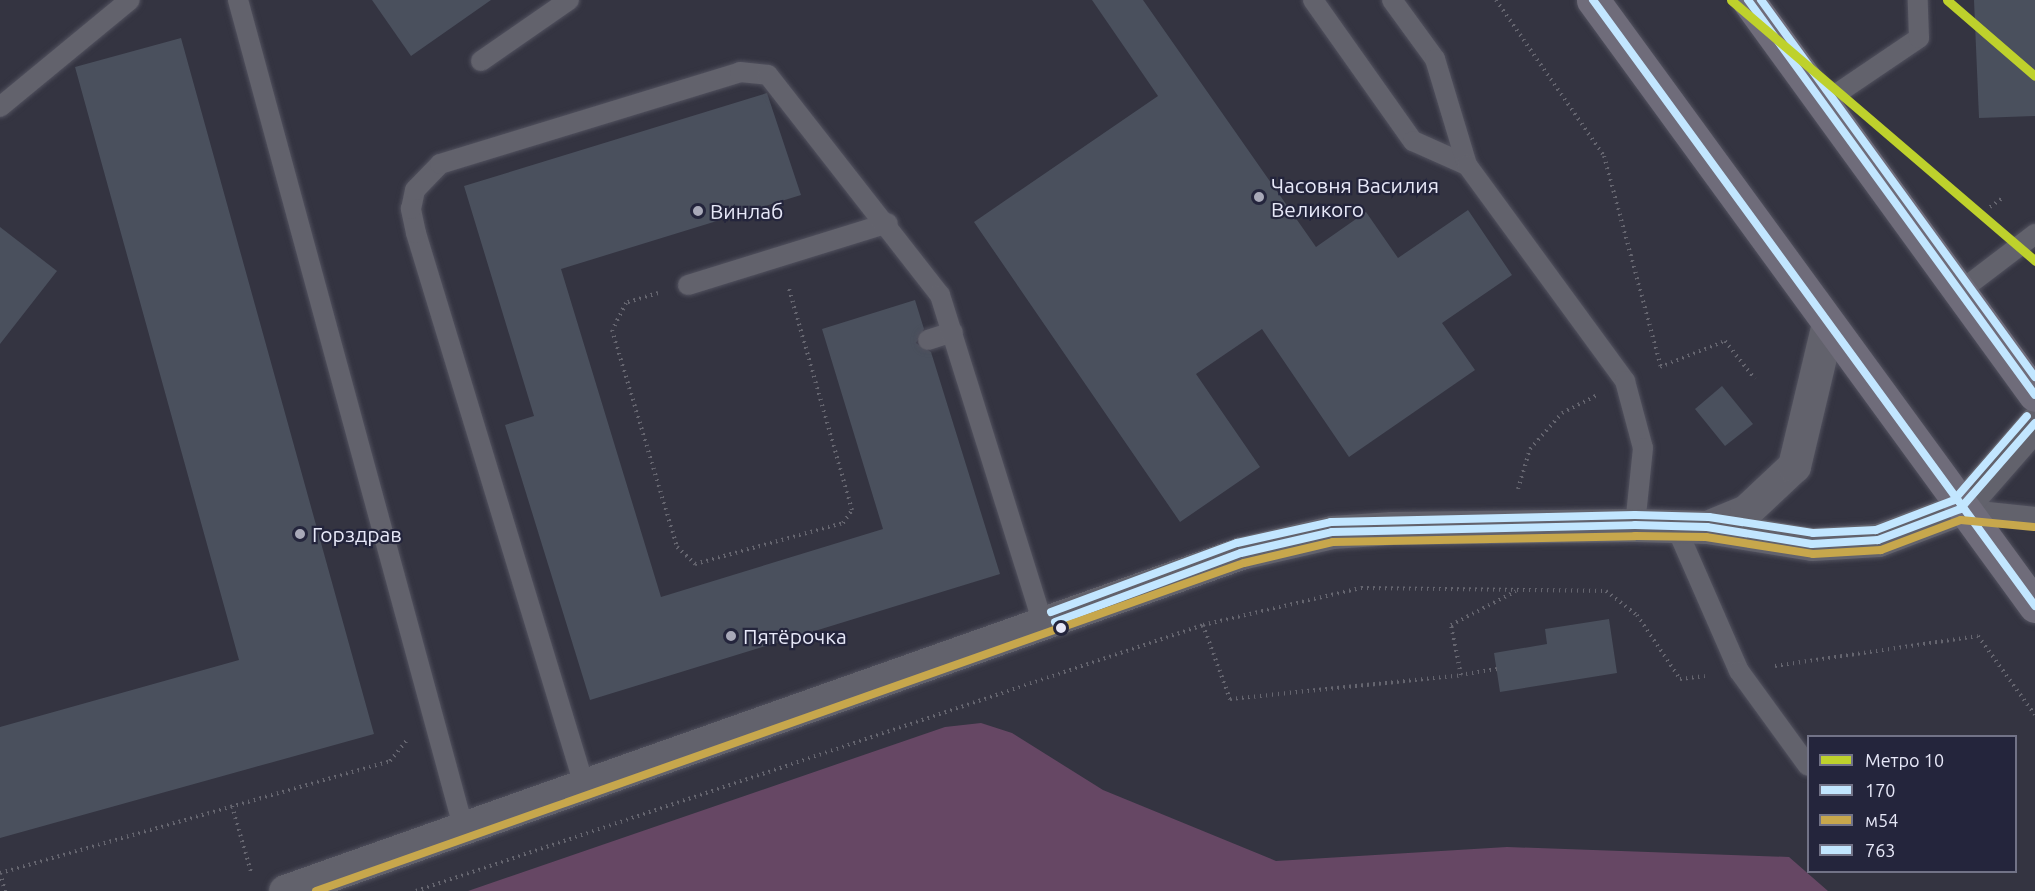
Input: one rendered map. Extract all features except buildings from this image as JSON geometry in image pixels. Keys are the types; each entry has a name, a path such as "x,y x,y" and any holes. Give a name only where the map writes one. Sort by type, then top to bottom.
{"main road":[{"path":"1593,0 1827,327 1960,509 2035,606"},
{"path":"1748,0 2035,395"}],"street":[{"path":"1691,527 1746,511 1794,466 1827,327"},
{"path":"285,891 1044,627 1241,554 1332,532 1635,525 1691,527 1812,544 1878,540 1960,509 2035,423"}],"lane":[{"path":"0,107 130,0"},
{"path":"238,0 464,830"},
{"path":"482,61 569,0"},
{"path":"1313,0 1413,141 1467,165"},
{"path":"1392,0 1435,59 1467,165 1625,381 1643,448 1635,525"},
{"path":"1823,103 1920,38 1918,0"},
{"path":"585,788 416,233 411,209 415,190 440,164 754,71 780,86 936,286 953,332 1044,627"},
{"path":"688,285 888,223"},
{"path":"1959,292 2035,234"},
{"path":"927,340 953,332"},
{"path":"1960,509 2035,517"},
{"path":"1691,527 1739,671 1807,763"}],"path":[{"path":"1496,0 1604,156 1661,367"},
{"path":"1990,207 2004,197"},
{"path":"688,285 626,303 612,330 677,547 695,564 843,523 852,510 779,257"},
{"path":"416,891 1203,625 1361,588 1605,591 1637,615 1680,679 1978,636 2035,715"},
{"path":"1461,675 1451,626 1517,590"},
{"path":"1203,625 1230,699 1461,675 1497,669"},
{"path":"5,891 0,873 390,761 412,733"},
{"path":"232,806 254,880"}],"shaded area":[{"path":"981,723 1012,733 1103,790 1276,861 1507,847 1789,857 1828,891 468,891 945,727"}],"metro line":[{"name":"10","path":"1731,0 2035,261"},
{"name":"10","path":"1947,0 2035,76"}],"transit line":[{"name":"170","path":"1593,0 2035,606"},
{"name":"170","path":"1748,0 2035,395"},
{"name":"763","path":"1761,0 2035,377"},
{"name":"763","path":"1051,612 1237,543 1331,522 1635,515 1709,517 1813,533 1876,530 1954,500 2027,416"},
{"name":"170","path":"1055,622 1241,553 1332,532 1635,525 1707,527 1812,544 1878,540 1960,509 2035,423"},
{"name":"м54","path":"316,891 1244,563 1333,542 1635,536 1706,537 1813,554 1881,550 1961,520 2034,527"}],"place":[{"name":"Часовня Василия Великого","path":"1259,197"},
{"name":"Винлаб","path":"698,211"},
{"name":"Горздрав","path":"300,534"},
{"name":"Пятёрочка","path":"731,636"}]}
